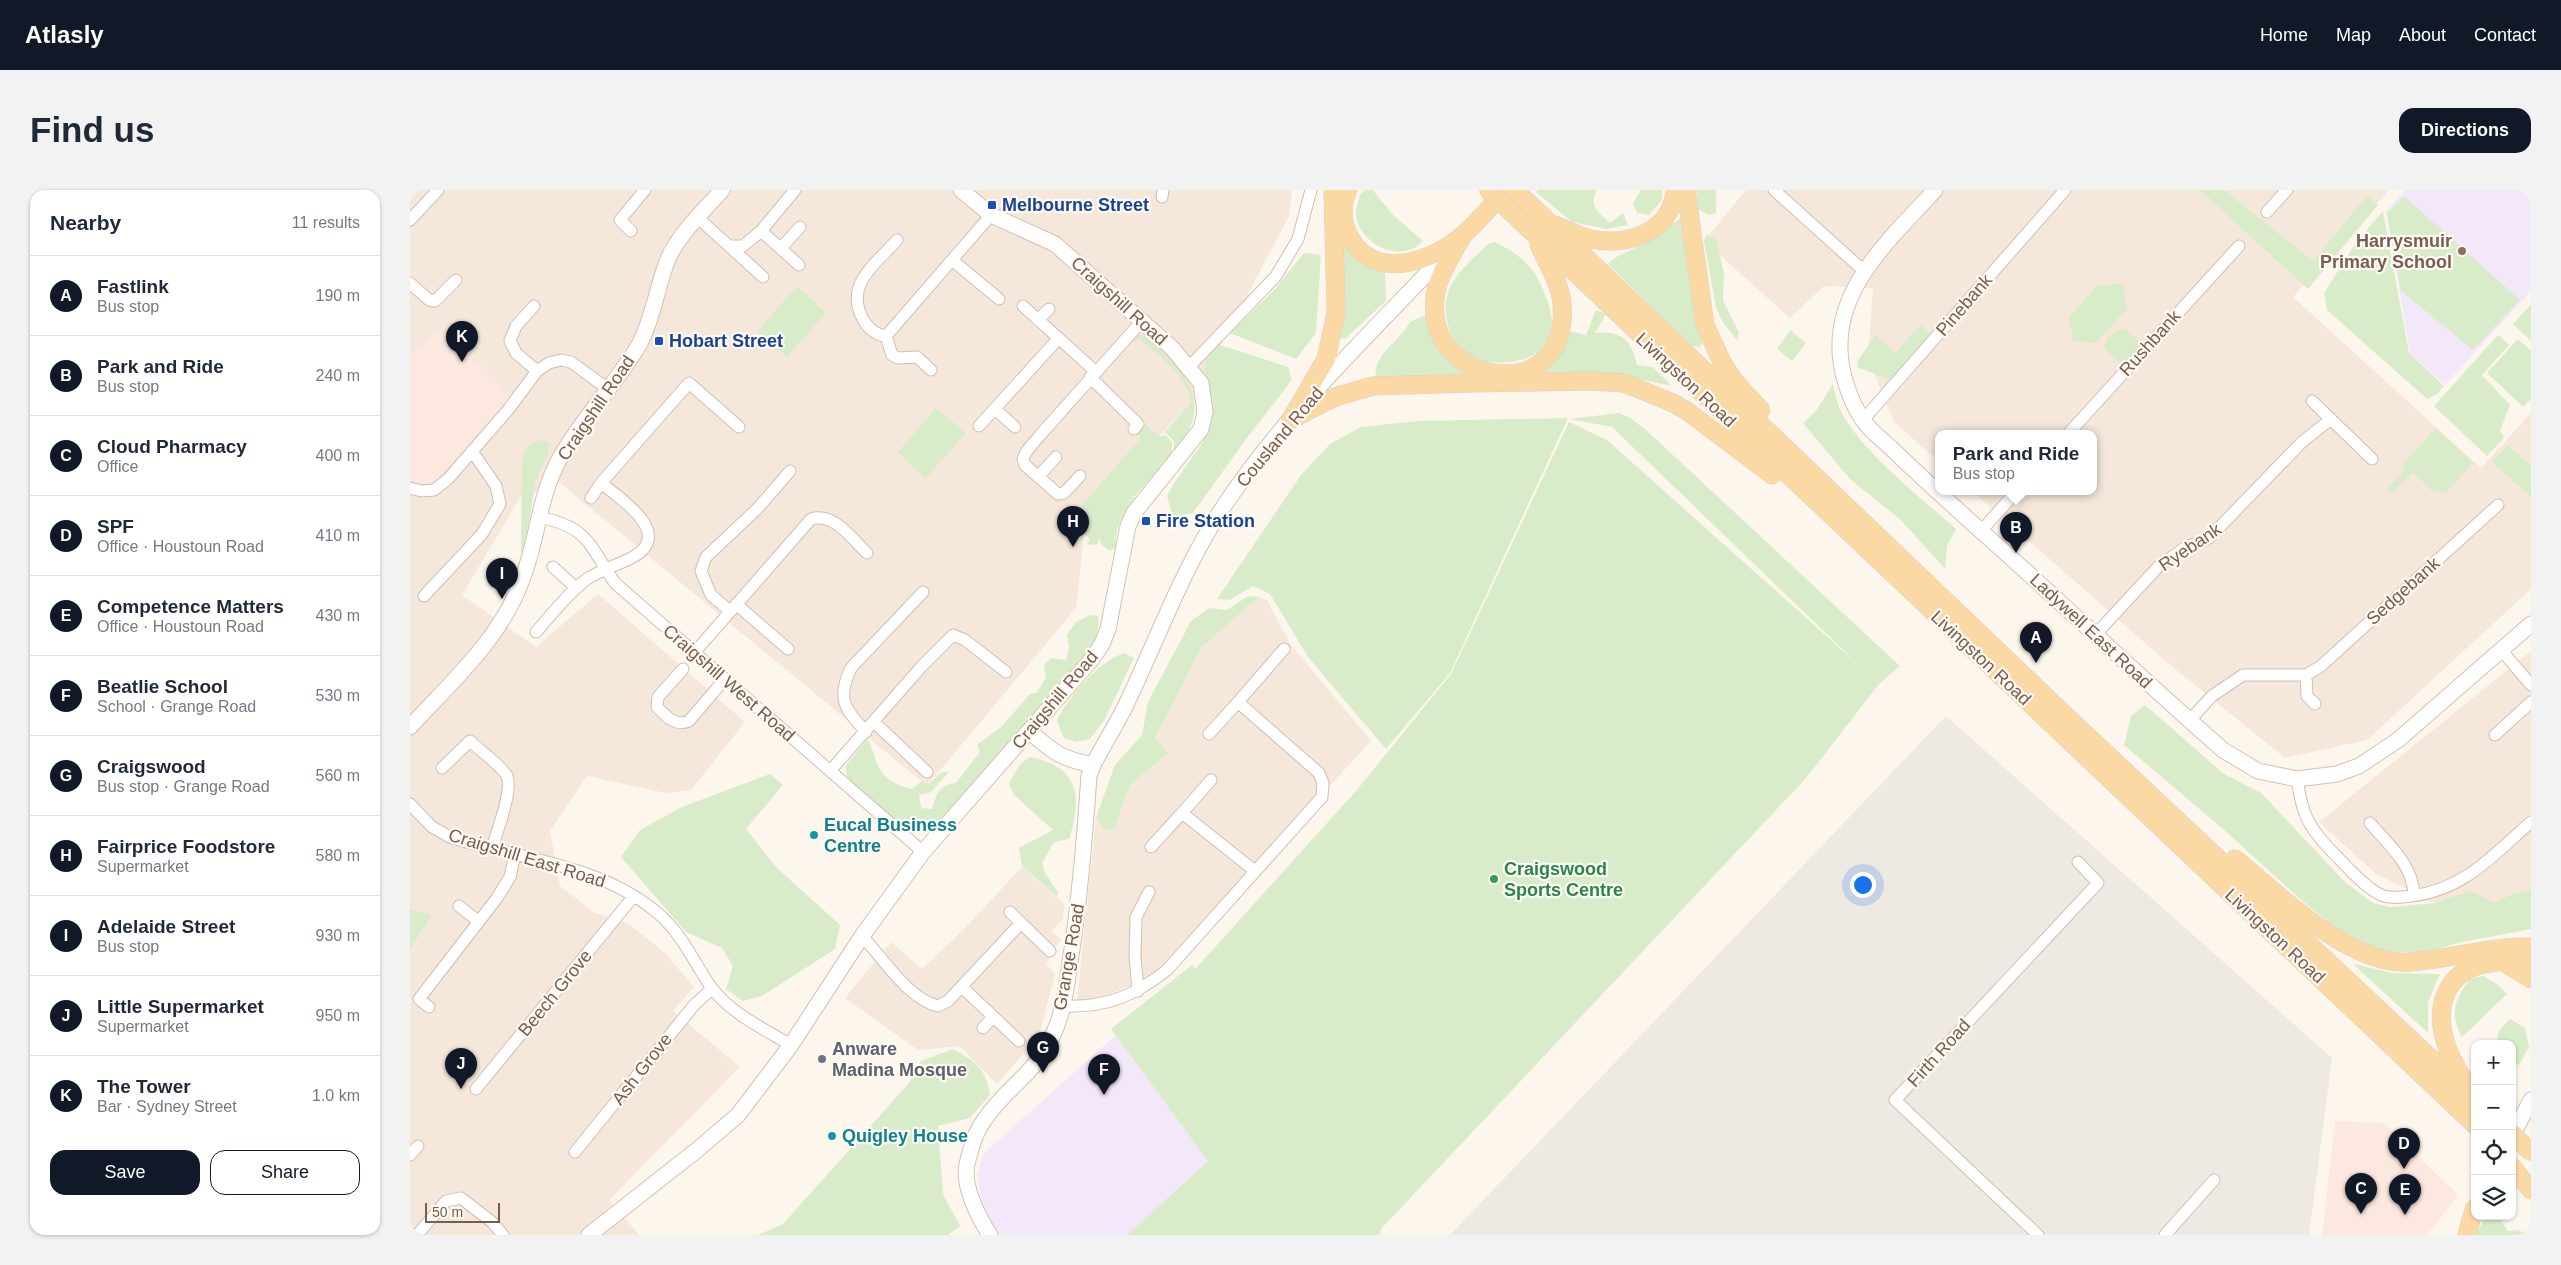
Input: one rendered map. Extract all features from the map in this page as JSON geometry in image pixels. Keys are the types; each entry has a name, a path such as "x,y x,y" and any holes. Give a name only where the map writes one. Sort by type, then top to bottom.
{"main road":[{"path":"1290,420 1326,359 1336,313 1333,190"},
{"path":"1348,190 1344,198 1343,210 1348,236 1358,251 1374,261 1395,264 1411,262 1442,249 1463,236"},
{"name":"Livingston Road","path":"1488,190 2471,1122"},
{"name":"Cousland Road","path":"1463,236 1505,190"},
{"name":"Livingston Road","path":"1515,190 2471,1096"},
{"path":"1545,219 1590,238 1616,242 1629,240 1652,230 1662,222 1673,205 1675,190"},
{"path":"1686,190 1705,325 1710,340 1734,381 1844,501"},
{"path":"1463,236 1439,282 1435,297 1435,314 1439,330 1447,347 1466,363 1480,369 1513,374 1532,368 1546,358 1557,345 1562,329 1562,303 1554,276 1530,230"},
{"path":"1290,420 1335,398 1373,386 1556,381 1624,383 1672,403 1705,423 1800,498 1846,530"},
{"path":"2130,774 2325,931 2369,956 2407,962 2490,949 2531,947"},
{"path":"2471,1093 2448,1049 2441,1021 2442,1001 2447,991 2462,974 2486,964 2531,961"},
{"path":"2505,963 2531,979"},
{"path":"2516,1139 2531,1152"},
{"path":"2516,1165 2529,1182"},
{"path":"2516,1171 2529,1182"},
{"path":"2467,1235 2472,1220"}],"street":[{"path":"410,220 438,190"},
{"path":"631,231 620,220 645,190"},
{"name":"Craigshill Road","path":"410,727 486,644 503,621 523,578 545,492 560,459 637,348 647,329 673,250 722,190"},
{"path":"729,246 743,246 761,231 796,190"},
{"name":"Craigshill Road","path":"791,1045 862,936 923,852 1082,672 1102,644 1108,629 1128,526 1134,513 1201,429 1205,399 1201,383 1189,367 1142,321 1055,244 991,215 961,190"},
{"path":"1189,367 1276,276 1298,239 1311,190"},
{"path":"1774,190 1865,272"},
{"name":"Ladywell East Road","path":"1935,190 1888,242 1865,272 1853,292 1846,313 1840,344 1850,394 1863,420 1935,490"},
{"name":"Pinebank","path":"1863,420 2065,190"},
{"path":"2267,212 2287,190"},
{"path":"886,336 991,215"},
{"path":"698,218 763,277"},
{"path":"781,248 800,227"},
{"path":"761,231 799,265"},
{"name":"Cousland Road","path":"1093,765 1124,709 1173,598 1210,529 1241,482 1290,420 1463,236"},
{"path":"886,336 879,335 867,325 857,309 856,298 859,283 897,240"},
{"name":"Rushbank","path":"2072,430 2237,253"},
{"path":"952,260 999,299"},
{"path":"410,283 429,300 435,301 456,280"},
{"path":"534,306 516,326 510,341 516,353 537,371"},
{"path":"1023,306 1058,339 1138,424 1134,429"},
{"path":"1038,320 1049,309"},
{"path":"1080,476 1064,493 1058,494 1025,465 1023,459 1026,452 1092,374 1142,321"},
{"path":"886,336 892,355 898,358 917,356 931,370"},
{"path":"979,426 1058,339"},
{"path":"410,488 422,491 434,490 448,479 508,410 537,371 549,363 561,360 571,362 608,389"},
{"path":"591,498 601,483 689,383 739,427"},
{"path":"2312,401 2372,459"},
{"path":"995,408 1015,427"},
{"name":"Ryebank","path":"2095,635 2158,567 2186,547 2209,538 2302,442 2331,419"},
{"path":"424,596 482,534 500,504 496,486 472,451"},
{"path":"1038,477 1056,457"},
{"path":"788,649 733,608 711,595 701,571 706,557 758,508 790,471"},
{"path":"536,632 576,588 605,569 635,556 647,542 648,530 643,519 601,483"},
{"name":"Ladywell East Road","path":"1941,495 2189,721 2223,750 2258,771 2296,779 2337,774 2359,766 2398,740 2531,624"},
{"path":"1981,531 2013,495"},
{"name":"Sedgebank","path":"2306,674 2322,666 2498,505"},
{"path":"694,653 811,519 819,516 832,520 867,553"},
{"name":"Craigshill West Road","path":"539,517 563,522 585,536 615,583 923,852"},
{"path":"553,567 576,588"},
{"path":"866,732 845,704 842,694 845,680 851,668 923,592"},
{"path":"831,770 922,666 953,635 965,640 1006,672"},
{"path":"1209,734 1284,648"},
{"path":"2502,651 2531,685"},
{"path":"683,669 658,697 657,706 671,721 684,723 689,721 724,680"},
{"path":"2189,721 2212,696 2243,675 2306,674 2307,696 2315,704"},
{"path":"1062,1006 1087,1007 1108,1002 1138,990 1168,970 1322,797 1323,783 1314,768 1238,702"},
{"path":"2495,735 2531,702"},
{"path":"874,722 927,772"},
{"path":"1029,731 1052,752 1069,760 1093,765"},
{"path":"442,768 470,741 506,774 509,784 508,794 492,848"},
{"name":"Grange Road","path":"990,1235 979,1218 971,1195 966,1168 974,1139 985,1118 1033,1069 1056,1029 1062,1006 1081,884 1089,774 1093,765"},
{"path":"2296,779 2305,815 2311,826 2334,854 2380,894 2391,898 2434,892 2454,885 2475,871 2531,822"},
{"path":"1151,847 1211,780"},
{"name":"Craigshill East Road","path":"410,804 414,817 450,837 593,876 610,882 634,896 662,917 688,950 712,989 743,1016 791,1045"},
{"path":"1182,813 1255,871"},
{"path":"2370,823 2409,869 2413,881 2414,895"},
{"path":"430,1007 420,999 510,878 515,854"},
{"name":"Firth Road","path":"2038,1235 1895,1100 2098,883 2078,862"},
{"path":"1138,990 1135,956 1136,918 1149,892"},
{"name":"Beech Grove","path":"476,1089 634,896"},
{"path":"459,906 478,921"},
{"path":"1010,912 1050,951"},
{"path":"862,936 890,969 929,1004 938,1006 948,1001 1021,923"},
{"path":"962,987 1019,1041"},
{"name":"Ash Grove","path":"576,1152 678,1023 712,989"},
{"path":"983,1028 993,1017"},
{"path":"589,1235 738,1116 791,1045"},
{"path":"2515,1130 2531,1100"},
{"path":"410,1155 418,1146"},
{"path":"2165,1235 2214,1180"},
{"path":"416,1235 446,1201 461,1198 492,1222 503,1235"},
{"path":"2458,1235 2471,1215"}],"shaded area":[{"path":"410,190 1292,190 1289,216 1191,402 1086,516 1076,608 927,786 560,483 521,496 462,595 536,647 598,594 745,722 691,790 666,793 587,776 550,831 560,886 595,913 629,924 665,953 694,987 673,1011 740,1067 609,1200 639,1235 410,1235"},
{"path":"1746,190 2389,190 2293,297 2481,468 2531,413 2531,589 2367,740 2285,758 2169,664 1976,495 2097,495 2097,430 1935,430 1935,458 1894,422 1868,358 1873,288 1824,286 1790,318 1704,241"},
{"name":"Harrysmuir Primary School","path":"2405,190 2531,190 2531,291 2445,385 2410,353 2386,211"},
{"path":"439,329 491,376 508,398 434,482 410,495 410,356"},
{"path":"1259,597 1267,600 1291,645 1371,741 1164,966 1148,978 1101,998 1077,1001 1096,817 1105,831 1115,828 1130,785 1167,753 1155,738 1201,648"},
{"path":"2531,651 2531,890 2514,893 2494,904 2467,893 2434,903 2376,874 2319,822"},
{"path":"1946,716 2332,1058 2309,1235 1450,1235"},
{"path":"1022,867 1064,904 1063,919 1051,931 1061,940 1055,947 1057,951 1046,963 1055,974 1039,1036 997,1084 960,1046 918,1050 845,998 891,942 922,969 963,930"},
{"path":"1116,1035 1208,1161 1127,1235 1000,1235 990,1220 981,1197 977,1175 983,1154"},
{"path":"2335,1121 2384,1123 2458,1195 2427,1235 2322,1235"}],"green space":[{"path":"1366,190 1373,190 1392,214 1423,241 1414,248 1404,251 1382,248 1372,242 1358,224 1356,213 1360,194"},
{"path":"1538,190 1597,190 1594,196 1594,205 1598,212 1610,223 1623,213 1628,225 1607,229 1572,222 1536,192"},
{"path":"1641,190 1662,190 1662,200 1649,215 1637,213 1633,203"},
{"path":"1696,190 1716,190 1716,213 1709,215 1698,209"},
{"path":"2200,190 2224,190 2313,261 2367,196 2378,205 2308,289"},
{"path":"2404,196 2520,300 2473,350 2401,291 2387,213"},
{"path":"2383,211 2409,353 2444,386 2437,394 2427,399 2327,310 2324,293 2357,241"},
{"path":"1681,218 1703,338 1701,347 1691,346 1608,264 1617,257 1649,241"},
{"path":"1706,235 1716,238 1724,273 1723,301 1739,333 1737,340 1724,324 1716,308 1704,241"},
{"path":"1495,242 1515,253 1534,273 1548,302 1552,326 1546,344 1532,356 1521,360 1498,363 1478,360 1461,349 1450,331 1446,310 1449,290 1456,277 1488,244"},
{"path":"1341,243 1347,243 1357,258 1385,272 1386,301 1345,339 1337,337"},
{"path":"1304,253 1321,255 1316,333 1296,359 1230,333 1275,289"},
{"path":"2123,283 2127,309 2096,343 2073,341 2069,317 2097,286"},
{"path":"797,286 826,313 787,357 757,332"},
{"path":"2531,304 2531,341 2513,324"},
{"path":"1596,310 1606,314 1595,333 1612,333 1624,338 1632,349 1637,365 1653,367 1672,386 1633,378 1531,377 1549,363 1559,352 1568,331 1586,335"},
{"path":"1428,314 1437,341 1476,378 1376,379 1378,362 1387,349 1410,322"},
{"path":"1921,325 1932,335 1893,381 1857,367 1858,360 1876,335 1895,353"},
{"path":"2125,329 2139,341 2140,348 2127,361 2119,362 2104,348 2111,334"},
{"path":"1790,330 1806,343 1792,361 1777,349"},
{"path":"1136,335 1150,339 1173,362 1190,386 1194,398 1192,424 1174,452 1174,441 1165,432 1191,402 1184,384 1171,367 1140,339 1129,342"},
{"path":"2498,335 2509,345 2482,375 2510,405 2500,431 2504,438 2487,456 2434,406"},
{"path":"2518,339 2531,351 2531,399 2523,407 2487,373"},
{"path":"1220,345 1288,367 1292,380 1246,439 1193,513 1173,517 1167,496 1198,449 1212,420 1213,412 1206,381 1205,366 1208,357"},
{"path":"1833,384 1841,412 1856,434 1882,463 1956,529 1947,546 1945,569 1901,520 1850,479 1803,423 1816,411"},
{"path":"936,408 966,433 925,479 898,452"},
{"name":"Craigswood Sports Centre","path":"1619,413 1630,418 1646,430 1900,666 1879,684 1807,777 1381,1229 1380,1235 1127,1235 1208,1161 1111,1029 1192,965 1195,969 1198,966 1356,791 1451,674 1569,422 1607,440 1861,667 1612,427 1570,419"},
{"path":"1568,418 1450,673 1386,749 1308,657 1270,594 1253,586 1230,600 1217,599 1301,475 1330,444 1361,427 1418,421"},
{"path":"1145,424 1160,437 1165,435 1172,442 1172,454 1135,496 1131,497 1135,497 1118,527 1116,547 1110,551 1101,544 1099,537 1098,544 1086,545 1090,539 1069,520 1140,439 1138,433"},
{"path":"2436,428 2473,463 2446,493 2437,490 2434,493 2413,472 2392,493 2387,489 2405,469 2402,465"},
{"path":"540,440 549,442 548,455 536,480 524,551 521,551 522,459 526,447"},
{"path":"2508,445 2531,466 2531,497 2492,462"},
{"path":"1248,596 1259,597 1201,648 1155,738 1168,753 1130,785 1115,828 1105,831 1096,817 1115,765 1142,735 1148,702 1191,621 1209,608 1227,610"},
{"path":"1090,615 1098,616 1099,622 1093,644 1084,659 936,824 918,829 900,825 848,780 845,766 868,738 881,771 886,777 901,785 912,789 922,781 928,785 942,772 949,772 931,792 919,795 921,808 932,809 939,791 945,786 956,783 980,752 977,745 1002,726 1030,694 1037,693 1046,677 1044,665 1051,658 1066,660 1069,649 1067,635 1076,622"},
{"path":"1125,653 1134,658 1105,719 1090,739 1076,742 1064,738 1057,721 1068,702 1095,671 1115,657"},
{"path":"2145,705 2224,774 2261,793 2345,882 2373,903 2390,907 2434,903 2471,891 2494,903 2514,893 2531,890 2531,929 2457,943 2425,953 2383,951 2343,934 2300,899 2223,829 2124,745 2131,716"},
{"path":"1030,757 1059,768 1068,776 1076,797 1076,809 1069,839 1054,842 1042,863 1045,873 1058,892 1057,897 1022,866 1019,848 1053,830 1014,795 1009,783 1021,763"},
{"path":"770,774 783,785 746,829 776,867 840,925 835,949 762,996 743,1001 726,989 733,966 722,948 686,932 621,857 640,830 682,807"},
{"path":"410,909 432,915 410,949"},
{"path":"2353,964 2393,973 2440,974 2428,1002 2428,1033"},
{"path":"2483,976 2497,984 2507,994 2462,1037 2455,1014 2457,1001 2470,979"},
{"path":"2510,1019 2525,1028 2529,1047 2519,1065 2516,1064 2516,1040 2497,1040 2499,1031"},
{"path":"953,1049 968,1057 978,1066 986,1078 990,1095 970,1118 938,1126 943,1194 960,1226 948,1235 758,1235 783,1224 909,1083 921,1061"},
{"path":"2484,1220 2501,1220 2508,1231 2517,1230 2530,1235 2476,1235"}],"place":[{"name":"Melbourne Street","path":"992,205"},
{"name":"Harrysmuir Primary School","path":"2462,251"},
{"name":"Hobart Street","path":"659,341"},
{"name":"The Tower","path":"462,362"},
{"name":"Fire Station","path":"1146,521"},
{"name":"Fairprice Foodstore","path":"1073,547"},
{"name":"Park and Ride","path":"2016,553"},
{"name":"Adelaide Street","path":"502,599"},
{"name":"Fastlink","path":"2036,663"},
{"name":"Eucal Business Centre","path":"814,835"},
{"name":"Craigswood Sports Centre","path":"1494,879"},
{"name":"Anware Madina Mosque","path":"822,1059"},
{"name":"Craigswood","path":"1043,1073"},
{"name":"Little Supermarket","path":"461,1089"},
{"name":"Beatlie School","path":"1104,1095"},
{"name":"Quigley House","path":"832,1136"},
{"name":"SPF","path":"2404,1169"},
{"name":"Cloud Pharmacy","path":"2361,1214"},
{"name":"Competence Matters","path":"2405,1215"}]}
